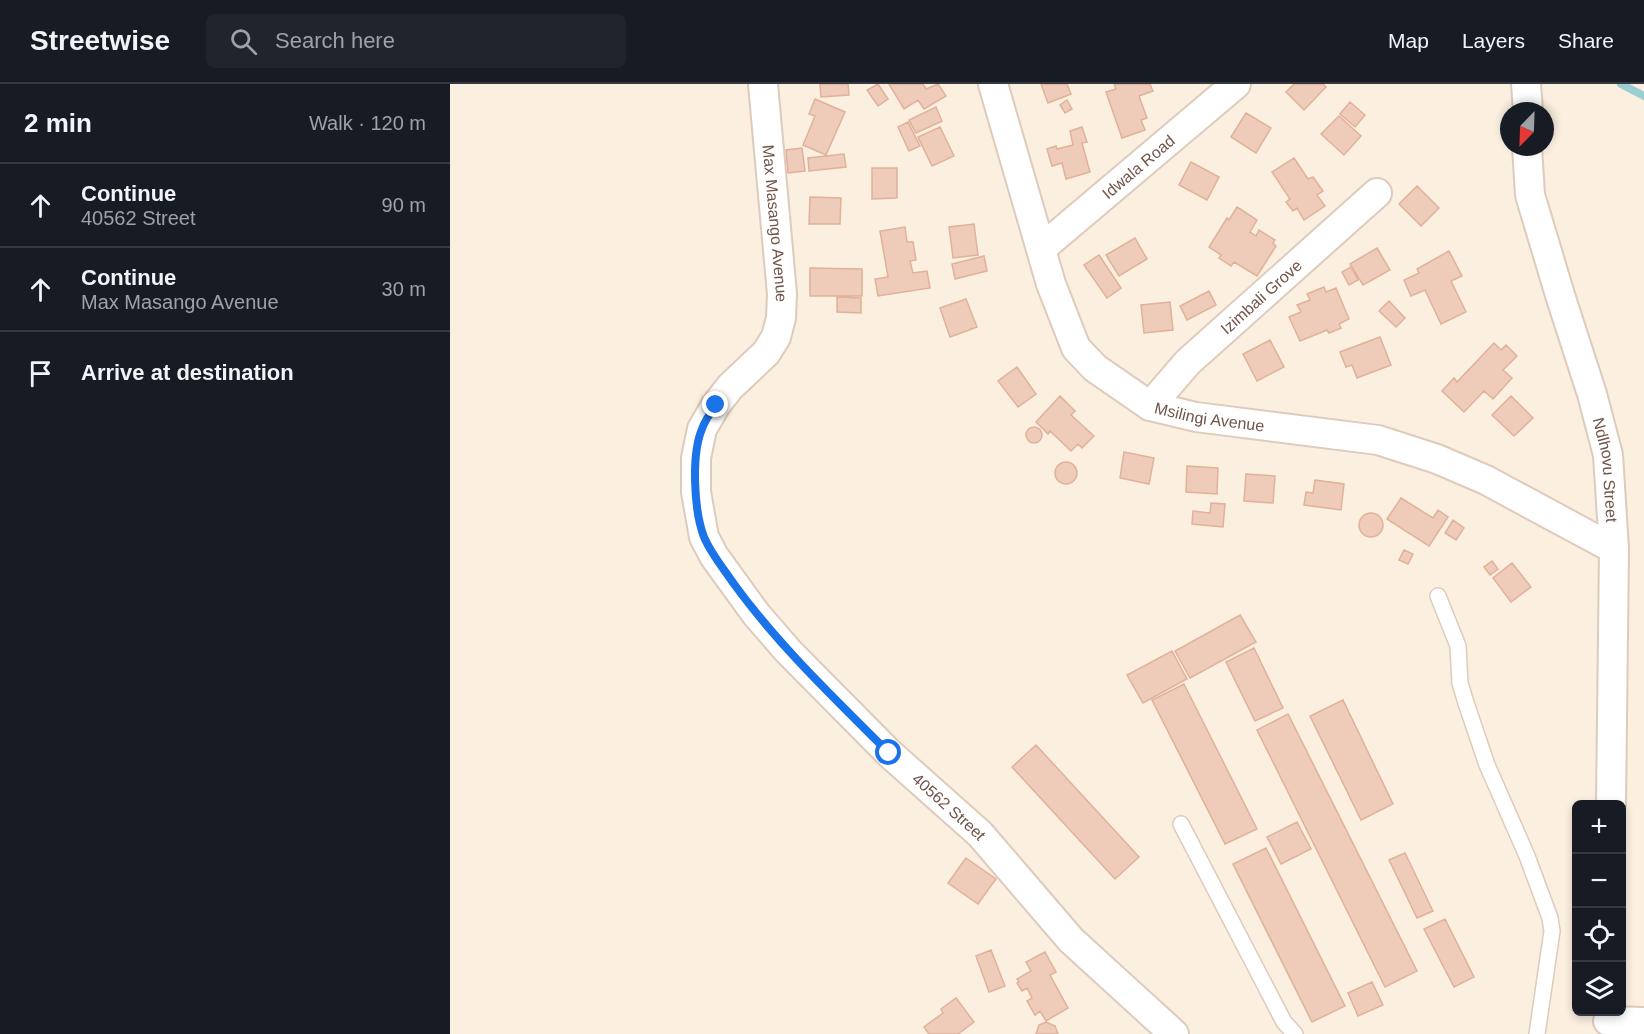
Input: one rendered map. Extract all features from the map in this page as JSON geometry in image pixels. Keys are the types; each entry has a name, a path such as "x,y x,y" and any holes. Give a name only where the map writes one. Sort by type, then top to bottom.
{"street":[{"name":"Max Masango Avenue","path":"699,513 696,492 696,458 702,429 730,387 766,353 776,337 781,318 782,294 763,84"},
{"name":"Msilingi Avenue","path":"993,84 1051,284 1076,348 1095,368 1150,406 1196,417 1378,440 1427,455 1486,480 1614,549"},
{"name":"Idwala Road","path":"1042,248 1236,84"},
{"path":"1527,84 1527,102"},
{"name":"Ndlhovu Street","path":"1528,156 1530,195 1593,393 1608,455 1614,549 1611,800"},
{"name":"Izimbali Grove","path":"1150,406 1188,362 1377,193"},
{"name":"40562 Street","path":"699,513 704,537 714,556 756,614 788,651 889,753 980,834 1071,940 1174,1034"},
{"path":"1608,1022 1644,1022"}],"lane":[{"path":"1438,596 1458,646 1460,683 1480,745 1527,856 1550,918 1551,939 1537,1034"},
{"path":"1181,824 1284,1022 1295,1034"}],"building":[{"path":"820,84 848,84 849,95 821,97"},
{"path":"878,84 888,99 878,106 867,90"},
{"path":"889,84 923,84 926,89 938,84 946,96 924,109 918,100 904,109"},
{"path":"1041,84 1067,84 1071,94 1048,103"},
{"path":"1114,84 1150,84 1153,91 1139,96 1147,118 1141,120 1145,130 1122,138 1106,92 1116,89"},
{"path":"1294,84 1323,84 1326,87 1304,110 1286,92"},
{"path":"815,99 845,112 826,155 803,145 815,116 809,114"},
{"path":"1067,100 1072,109 1065,113 1060,105"},
{"path":"1350,102 1365,115 1355,127 1340,114"},
{"path":"936,107 942,121 916,133 909,120"},
{"path":"1246,113 1271,128 1256,153 1231,137"},
{"path":"1339,116 1361,136 1344,155 1321,134"},
{"path":"908,122 920,146 909,151 898,127"},
{"path":"940,127 954,156 932,166 918,137"},
{"path":"1082,127 1087,142 1082,143 1090,172 1066,179 1062,163 1052,166 1047,149 1073,145 1070,131"},
{"path":"802,148 805,171 788,173 786,150"},
{"path":"844,154 846,167 809,171 808,158"},
{"path":"1294,158 1308,179 1313,177 1323,191 1317,195 1325,206 1304,220 1297,208 1293,211 1286,202 1290,199 1272,172"},
{"path":"1191,162 1219,177 1207,200 1179,185"},
{"path":"872,168 897,168 897,198 872,199"},
{"path":"1417,186 1439,208 1421,226 1399,204"},
{"path":"810,197 841,198 840,224 809,224"},
{"path":"1237,207 1257,220 1250,232 1256,236 1259,230 1275,240 1273,243 1276,246 1257,276 1234,262 1231,266 1209,247 1227,218 1229,220"},
{"path":"974,224 978,255 953,258 949,227"},
{"path":"905,227 907,242 913,242 916,260 910,261 913,273 927,271 930,288 878,296 875,279 888,277 880,231"},
{"path":"1135,238 1147,259 1119,276 1106,255"},
{"path":"1377,248 1390,270 1363,285 1350,264"},
{"path":"1449,251 1462,276 1451,281 1466,312 1441,324 1425,290 1411,296 1404,280 1419,273 1417,269"},
{"path":"1099,255 1121,288 1107,298 1084,265"},
{"path":"984,256 987,271 955,279 952,264"},
{"path":"1351,267 1358,280 1349,285 1342,272"},
{"path":"810,268 862,269 862,296 810,296"},
{"path":"1324,287 1326,292 1336,288 1349,319 1339,324 1341,328 1329,333 1327,330 1300,341 1289,317 1301,312 1297,305 1310,300 1307,294"},
{"path":"1209,291 1216,305 1187,320 1180,306"},
{"path":"837,297 861,298 861,313 837,312"},
{"path":"966,299 977,327 950,337 940,308"},
{"path":"1389,301 1405,318 1396,327 1379,311"},
{"path":"1170,302 1173,330 1144,333 1141,305"},
{"path":"1380,337 1391,365 1357,378 1352,365 1346,367 1340,352"},
{"path":"1270,340 1284,367 1257,381 1243,354"},
{"path":"1494,343 1501,350 1506,345 1517,356 1503,370 1512,378 1493,399 1484,391 1464,412 1442,391 1454,378 1457,382"},
{"path":"1017,367 1036,394 1018,407 998,381"},
{"path":"1060,396 1075,411 1071,415 1094,436 1082,448 1078,444 1071,451 1050,431 1048,434 1036,422"},
{"path":"1511,396 1533,418 1514,436 1492,415"},
{"path":"1031,427 1037,427 1042,435 1040,441 1031,443 1026,438 1026,432"},
{"path":"1124,452 1154,458 1149,484 1120,478"},
{"path":"1066,462 1074,465 1077,473 1074,481 1066,484 1058,481 1055,473 1058,465"},
{"path":"1187,466 1218,468 1217,494 1186,492"},
{"path":"1246,474 1275,476 1273,503 1244,501"},
{"path":"1315,480 1344,484 1341,510 1304,505 1306,492 1313,493"},
{"path":"1401,498 1433,518 1438,510 1448,517 1429,546 1387,519"},
{"path":"1211,503 1225,504 1223,527 1192,524 1193,511 1210,513"},
{"path":"1371,513 1376,514 1382,520 1382,530 1376,536 1371,537 1366,536 1360,530 1359,525 1360,520 1366,514"},
{"path":"1453,520 1464,528 1456,540 1445,533"},
{"path":"1404,550 1413,554 1408,564 1399,560"},
{"path":"1492,561 1498,569 1490,575 1484,567"},
{"path":"1512,563 1531,587 1511,602 1493,578"},
{"path":"1240,615 1256,642 1190,678 1175,651"},
{"path":"1254,648 1283,708 1255,721 1226,662"},
{"path":"1172,651 1187,679 1143,703 1127,675"},
{"path":"1184,684 1257,829 1225,844 1152,700"},
{"path":"1343,700 1393,804 1361,820 1310,716"},
{"path":"1288,714 1417,971 1385,987 1257,730"},
{"path":"1036,745 1139,857 1115,879 1012,767"},
{"path":"1297,822 1311,849 1281,864 1267,837"},
{"path":"1266,848 1345,1006 1312,1022 1233,864"},
{"path":"1405,853 1433,911 1417,918 1389,860"},
{"path":"966,858 996,879 978,904 948,883"},
{"path":"1445,919 1474,977 1454,987 1424,929"},
{"path":"991,950 1005,986 989,992 976,956"},
{"path":"1045,952 1056,972 1050,975 1068,1008 1046,1021 1040,1011 1035,1015 1027,1001 1032,998 1027,988 1022,991 1017,983 1019,982 1017,979 1031,971 1026,962"},
{"path":"1372,982 1383,1005 1358,1016 1348,993"},
{"path":"956,998 974,1022 958,1034 929,1034 924,1027 943,1013 941,1009"},
{"path":"1046,1022 1055,1026 1058,1034 1036,1034 1039,1025"}],"waterway":[{"path":"1621,84 1644,96"}],"route":[{"path":"716,405 702,429 696,458 696,492 704,537 714,556 756,614 788,651 889,753"}]}
